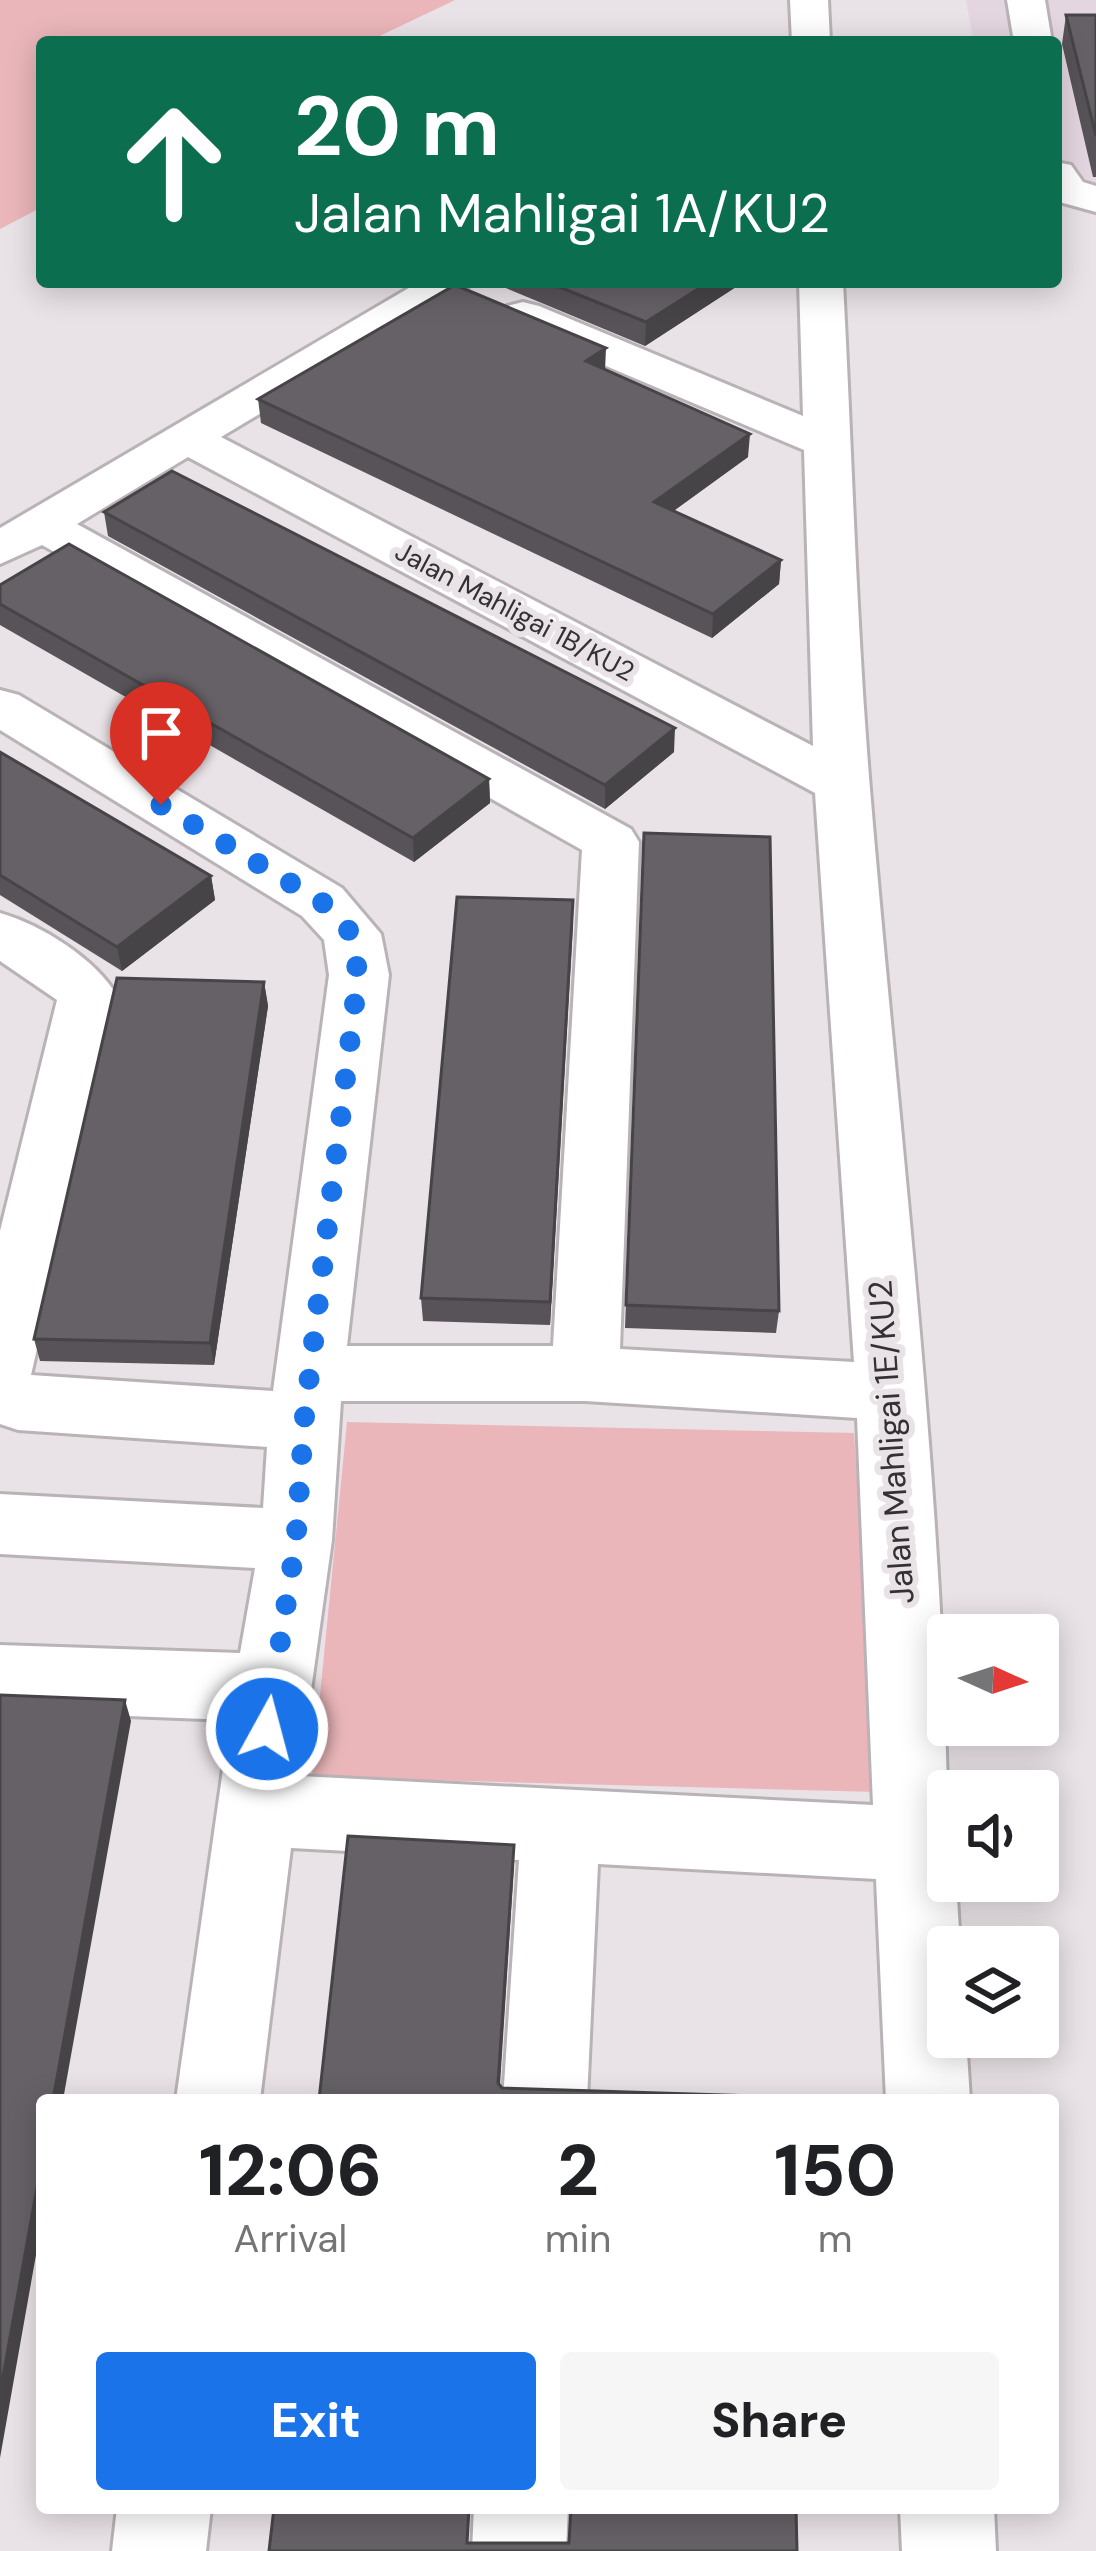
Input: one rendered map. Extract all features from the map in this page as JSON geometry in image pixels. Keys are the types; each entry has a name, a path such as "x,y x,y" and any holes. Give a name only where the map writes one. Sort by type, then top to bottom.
{"street":[{"path":"809,0 811,36"},
{"path":"1026,0 1033,36"},
{"path":"1062,182 1068,190 1096,200"},
{"path":"21,536 441,288"},
{"path":"461,288 828,443"},
{"name":"Jalan Mahligai 1E/KU2","path":"821,288 842,784 890,1392 928,2094"},
{"name":"Jalan Mahligai 1B/KU2","path":"187,438 842,784"},
{"path":"21,536 611,842 585,1374"},
{"path":"0,707 322,902 352,934 358,975 308,1397 296,1540 219,2094"},
{"path":"0,933 77,984 88,997 0,1369"},
{"path":"0,1390 18,1402 308,1397 585,1374 890,1392"},
{"path":"0,1524 296,1540"},
{"path":"0,1678 272,1688"},
{"path":"259,1810 914,1844"},
{"path":"545,2094 561,1826"},
{"path":"159,2551 163,2514"},
{"path":"519,2551 521,2514"},
{"path":"947,2514 949,2551"}],"shaded area":[{"path":"0,0 455,0 380,36 36,36 36,210 0,229"},
{"path":"966,0 1096,0 1096,207 1062,205 1062,36 973,36"},
{"path":"347,1422 854,1433 877,1792 312,1777"}],"building":[{"path":"1066,15 1096,15 1096,136"},
{"path":"450,288 462,288 606,348 586,361 750,434 654,502 781,560 713,614 258,399"},
{"path":"562,288 700,288 646,322"},
{"path":"172,471 675,728 605,785 104,512"},
{"path":"69,544 489,779 413,838 0,604 0,585"},
{"path":"0,752 211,876 117,947 0,875"},
{"path":"644,833 770,837 779,1311 626,1305"},
{"path":"457,897 573,900 550,1302 421,1298"},
{"path":"117,978 264,982 210,1343 34,1339"},
{"path":"0,1695 125,1700 54,2094 36,2094 36,2193 0,2393"},
{"path":"348,1836 514,1845 498,2083 502,2088 694,2094 320,2094"},
{"path":"273,2514 469,2514 467,2543 569,2543 571,2514 796,2514 797,2551 269,2551"}],"route":[{"path":"161,805 322,902 352,934 358,975 304,1421 296,1540 267,1729"}]}
